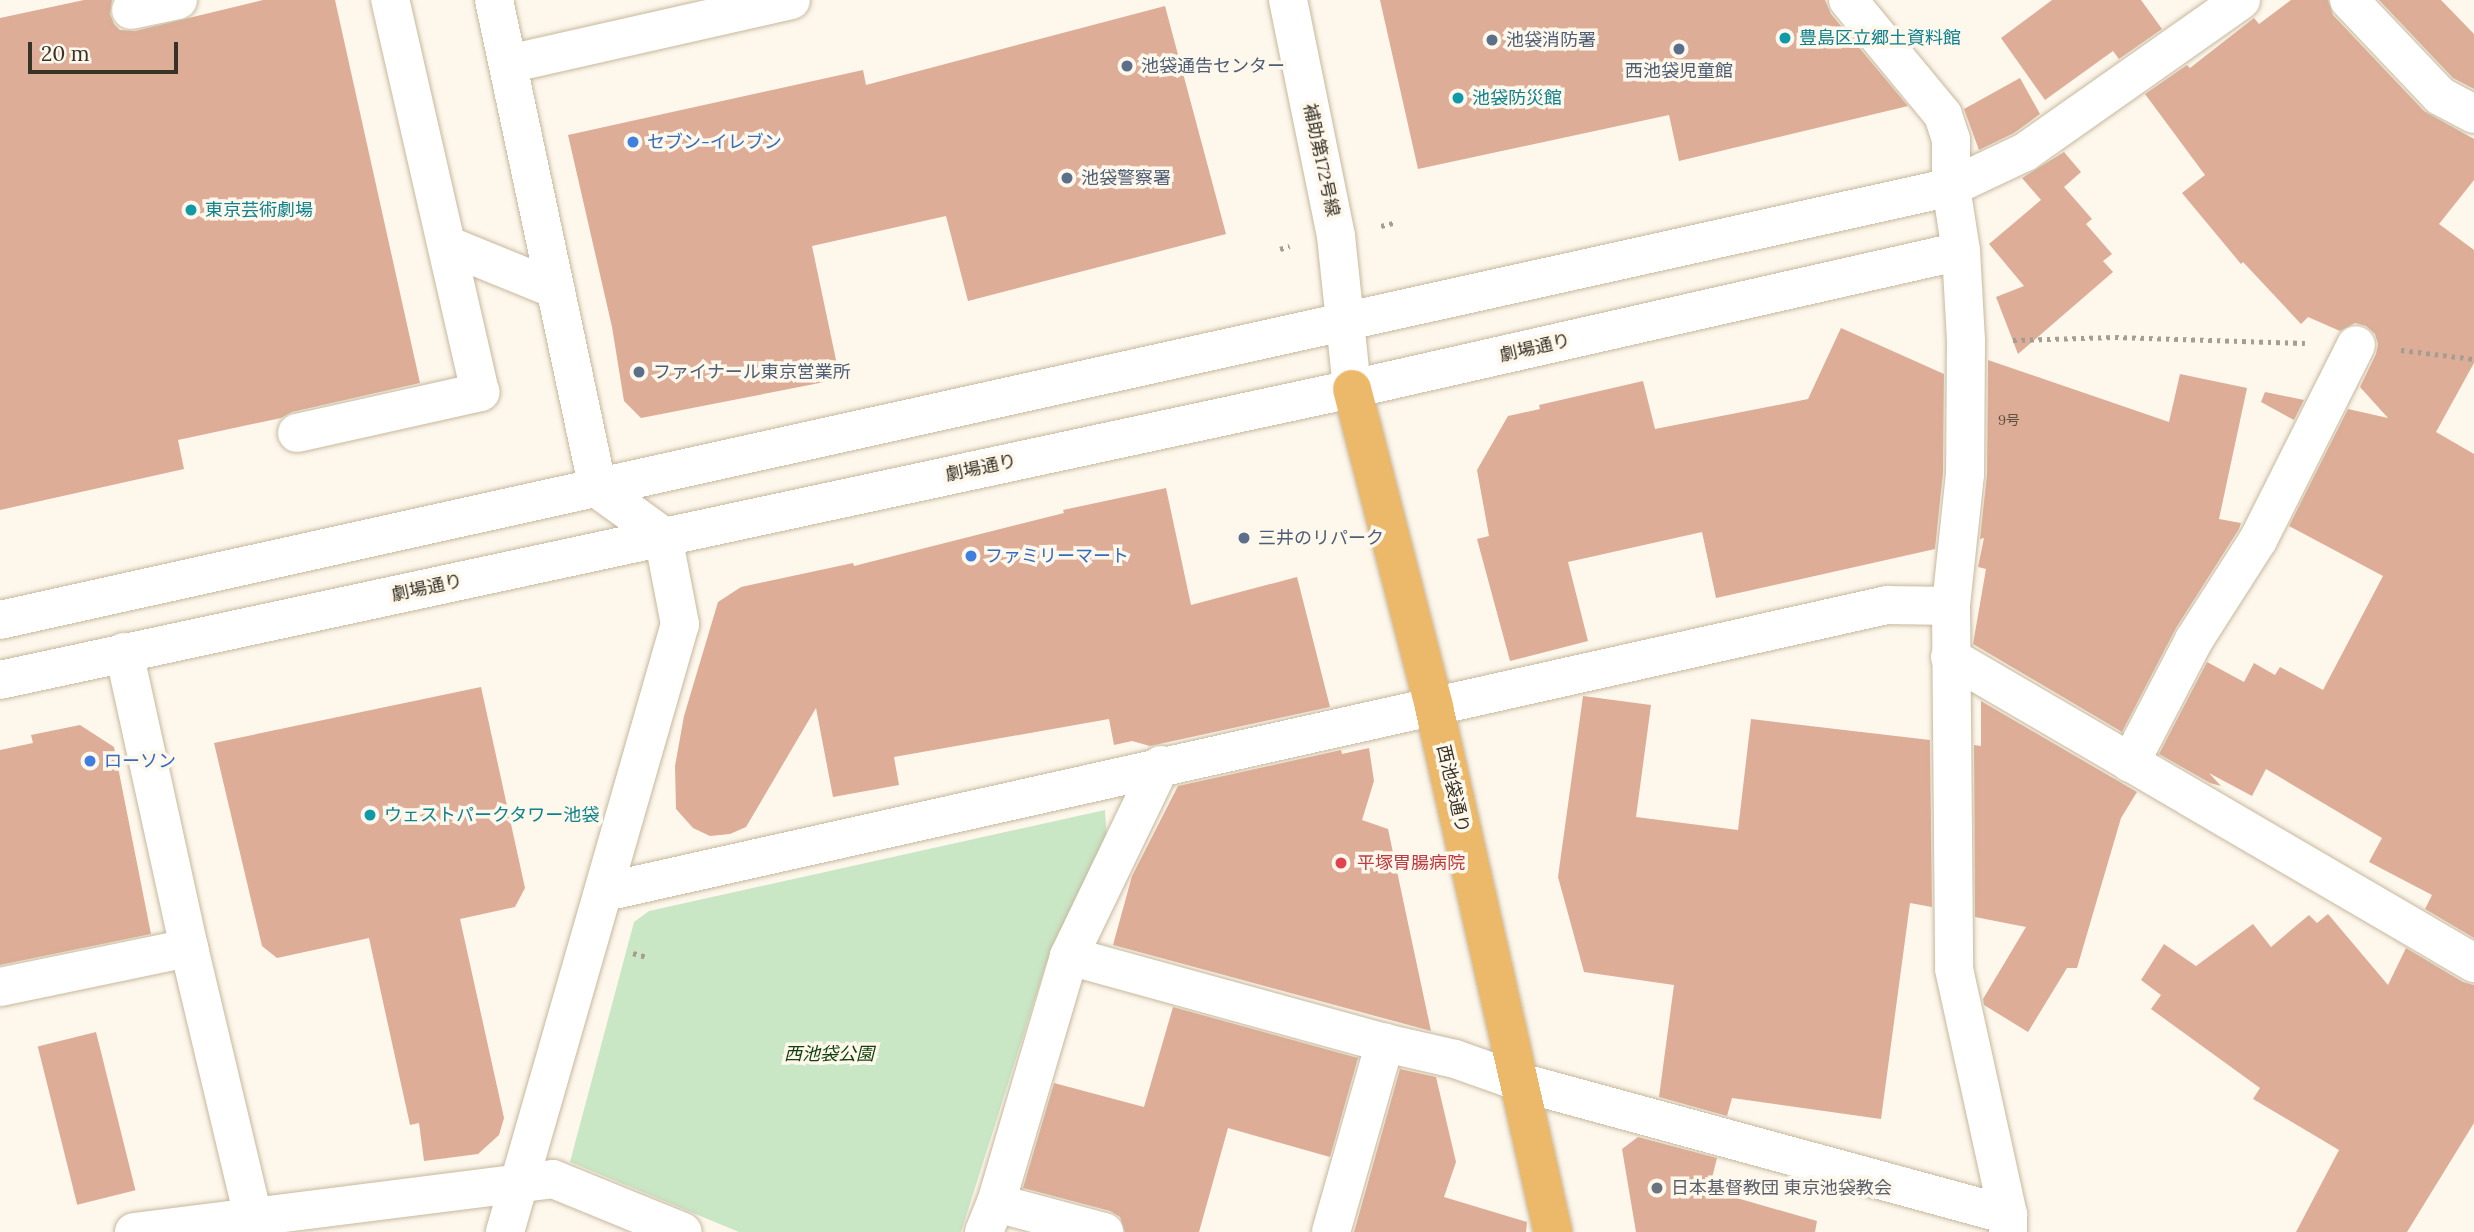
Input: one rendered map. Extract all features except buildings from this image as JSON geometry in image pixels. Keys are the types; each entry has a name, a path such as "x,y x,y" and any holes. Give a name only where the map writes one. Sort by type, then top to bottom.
{"main road":[{"name":"西池袋通り","path":"1352,388 1434,707 1553,1232"}],"street":[{"path":"131,10 178,0"},
{"path":"297,433 480,392 390,0"},
{"path":"494,0 598,489 663,536 680,624 505,1232"},
{"path":"508,64 791,0"},
{"name":"補助第172号線","path":"1288,0 1336,236 1352,388"},
{"path":"1069,956 1385,1043 1455,1059 1520,1082 2008,1224 1954,969 1950,657 1951,606 1965,474 1966,341 1961,251 1951,187 1951,139 1943,115 1848,0"},
{"path":"0,620 1951,187 2025,152 2241,0"},
{"path":"2349,0 2440,96 2474,114"},
{"path":"447,245 555,289"},
{"name":"劇場通り","path":"0,680 1352,388 1961,251"},
{"path":"2130,763 2194,640 2258,540 2356,345"},
{"path":"605,891 1887,605 1951,606"},
{"path":"124,652 188,948 253,1217"},
{"path":"1950,657 2474,962"},
{"path":"1104,1232 990,1217 1069,956 1161,765"},
{"path":"0,987 188,948"},
{"path":"1331,1232 1385,1043"},
{"path":"134,1232 554,1179 683,1232"}],"path":[{"path":"1966,341 2115,337 2356,345 2474,359"}],"green space":[{"name":"西池袋公園","path":"1105,810 1107,842 1046,964 961,1232 739,1232 570,1162 634,922 649,911"}],"place":[{"name":"豊島区立郷土資料館","path":"1785,38"},
{"name":"池袋消防署","path":"1492,40"},
{"name":"西池袋児童館","path":"1679,49"},
{"name":"池袋通告センター","path":"1127,66"},
{"name":"池袋防災館","path":"1458,98"},
{"name":"セブン-イレブン","path":"633,142"},
{"name":"池袋警察署","path":"1067,178"},
{"name":"東京芸術劇場","path":"191,210"},
{"name":"ファイナール東京営業所","path":"639,372"},
{"name":"三井のリパーク","path":"1244,538"},
{"name":"ファミリーマート","path":"971,556"},
{"name":"ローソン","path":"90,761"},
{"name":"ウェストパークタワー池袋","path":"370,815"},
{"name":"平塚胃腸病院","path":"1341,863"},
{"name":"日本基督教団 東京池袋教会","path":"1657,1188"}]}
